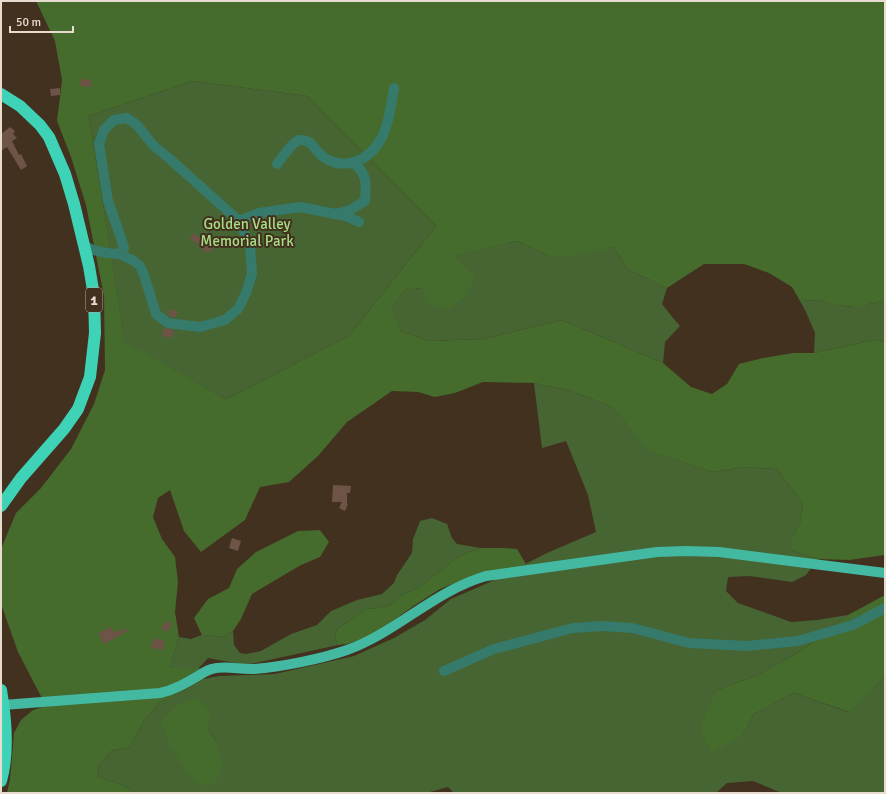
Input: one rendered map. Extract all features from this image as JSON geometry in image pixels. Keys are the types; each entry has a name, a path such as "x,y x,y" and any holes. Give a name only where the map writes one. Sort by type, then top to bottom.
{"highway":[{"name":"1","path":"1,94 20,106 32,117 48,137 64,174 89,266 94,296 95,333 88,382 78,409 64,429 22,478 1,506"},
{"path":"1,690 5,743 1,781"}],"main road":[{"path":"3,705 160,693 178,687 211,669 253,669 290,664 329,655 346,650 390,629 423,606 454,588 470,580 486,576 657,552 686,551 719,552 885,573"}],"lane":[{"path":"277,164 297,141 304,140 309,142 329,160 341,164 353,163 363,159 381,139 387,123 394,88"},
{"path":"84,246 103,254 120,254 134,261 140,266 156,314 168,323 200,327 225,320 238,309 246,293 252,274 250,245 238,221 153,145 137,125 127,118 114,120 104,130 99,144 108,201 124,248 120,254"},
{"path":"335,214 350,210 365,201 365,176 361,168 353,163"},
{"path":"238,221 259,213 300,207 346,216 358,222"},
{"path":"444,671 494,649 573,628 603,626 632,628 689,643 747,646 798,641 853,625 885,608"}],"green space":[{"path":"36,1 885,1 885,300 857,307 834,305 820,300 800,301 792,287 769,273 744,264 704,264 667,288 627,269 614,247 571,257 547,255 517,241 453,256 475,277 466,296 449,309 428,303 422,288 405,290 391,307 401,331 429,341 483,339 562,320 663,363 691,387 712,394 727,384 739,364 793,353 814,353 874,340 885,342 885,555 849,560 818,559 792,551 792,538 800,523 803,503 776,469 744,467 712,472 649,451 612,407 571,391 534,383 483,382 455,393 435,397 418,392 392,391 347,422 318,456 289,482 260,487 245,520 201,552 184,531 170,490 158,498 153,517 162,539 175,557 178,582 175,612 179,637 170,668 199,668 203,679 178,694 160,702 144,721 130,747 111,751 99,765 97,776 124,786 135,793 7,793 10,779 14,733 21,720 33,710 46,706 18,652 1,604 1,549 16,513 41,488 71,449 94,404 105,370 104,296 86,205 71,157 57,121 62,80 55,41","holes":["192,81 307,96 436,226 349,336 226,399 125,342 89,116"]},
{"name":"Golden Valley Memorial Park","path":"192,81 307,96 436,226 349,336 226,399 125,343 89,116"},
{"path":"517,241 547,255 614,247 627,269 667,288 662,304 680,326 665,342 663,363 562,320 483,339 429,341 401,331 390,307 405,290 422,288 452,256"},
{"path":"820,300 838,305 860,306 885,300 885,342 874,340 814,353 815,333 800,301"},
{"path":"534,383 571,391 612,407 650,451 712,472 744,467 776,469 803,503 800,523 792,538 792,551 818,559 806,575 792,582 749,576 728,577 726,591 738,603 791,622 848,615 804,649 758,675 717,690 743,735 754,714 794,693 848,712 885,676 885,793 782,793 753,781 727,783 716,793 454,793 448,787 426,793 135,793 124,786 97,776 99,765 111,751 130,747 144,721 160,702 178,694 203,679 219,676 275,674 354,656 394,638 425,620 451,599 490,582 547,553 596,532 588,495 566,441 542,448","holes":["161,722 207,727 217,744"]},
{"path":"432,518 447,524 452,538 457,544 481,548 459,556 418,588 402,595 390,605 366,609 337,629 335,637 338,645 246,665 208,658 199,668 170,668 179,637 191,639 202,635 222,637 233,631 234,645 240,653 246,654 261,651 291,634 317,625 331,611 357,600 382,594 394,583 397,575 412,553 413,539 420,521"},
{"path":"320,530 329,542 320,557 301,565 252,594 241,619 233,631 222,637 202,635 194,618 208,599 229,588 237,569 256,552 298,531"},
{"path":"481,548 517,549 526,564 510,572 480,573 440,589 371,636 347,644 338,645 335,637 337,629 366,609 390,605 402,595 418,588 459,556"},
{"path":"885,595 885,676 849,712 794,693 754,714 743,735 711,753 700,727 717,690 758,675 804,649 848,615"},
{"path":"194,698 204,704 211,716 207,727 217,744 223,766 215,783 199,786 184,768 170,745 161,722 176,706"}],"building":[{"path":"81,79 91,80 91,87 80,86"},
{"path":"60,88 60,95 51,96 50,89"},
{"path":"10,127 15,131 13,134 17,138 12,141 19,155 21,154 27,166 21,170 7,147 1,151 1,134"},
{"path":"260,220 261,228 250,228 249,224"},
{"path":"193,233 207,242 211,233 212,250 206,252 202,247 190,239"},
{"path":"170,309 178,312 176,317 171,317 168,315"},
{"path":"164,328 174,330 172,338 162,336"},
{"path":"333,485 351,486 350,493 347,493 348,504 345,511 339,508 342,502 332,502"},
{"path":"232,538 241,541 238,551 229,548"},
{"path":"166,621 172,624 167,632 161,628"},
{"path":"111,627 114,632 127,629 128,631 104,644 98,633"},
{"path":"154,638 165,641 163,650 151,648"}]}
